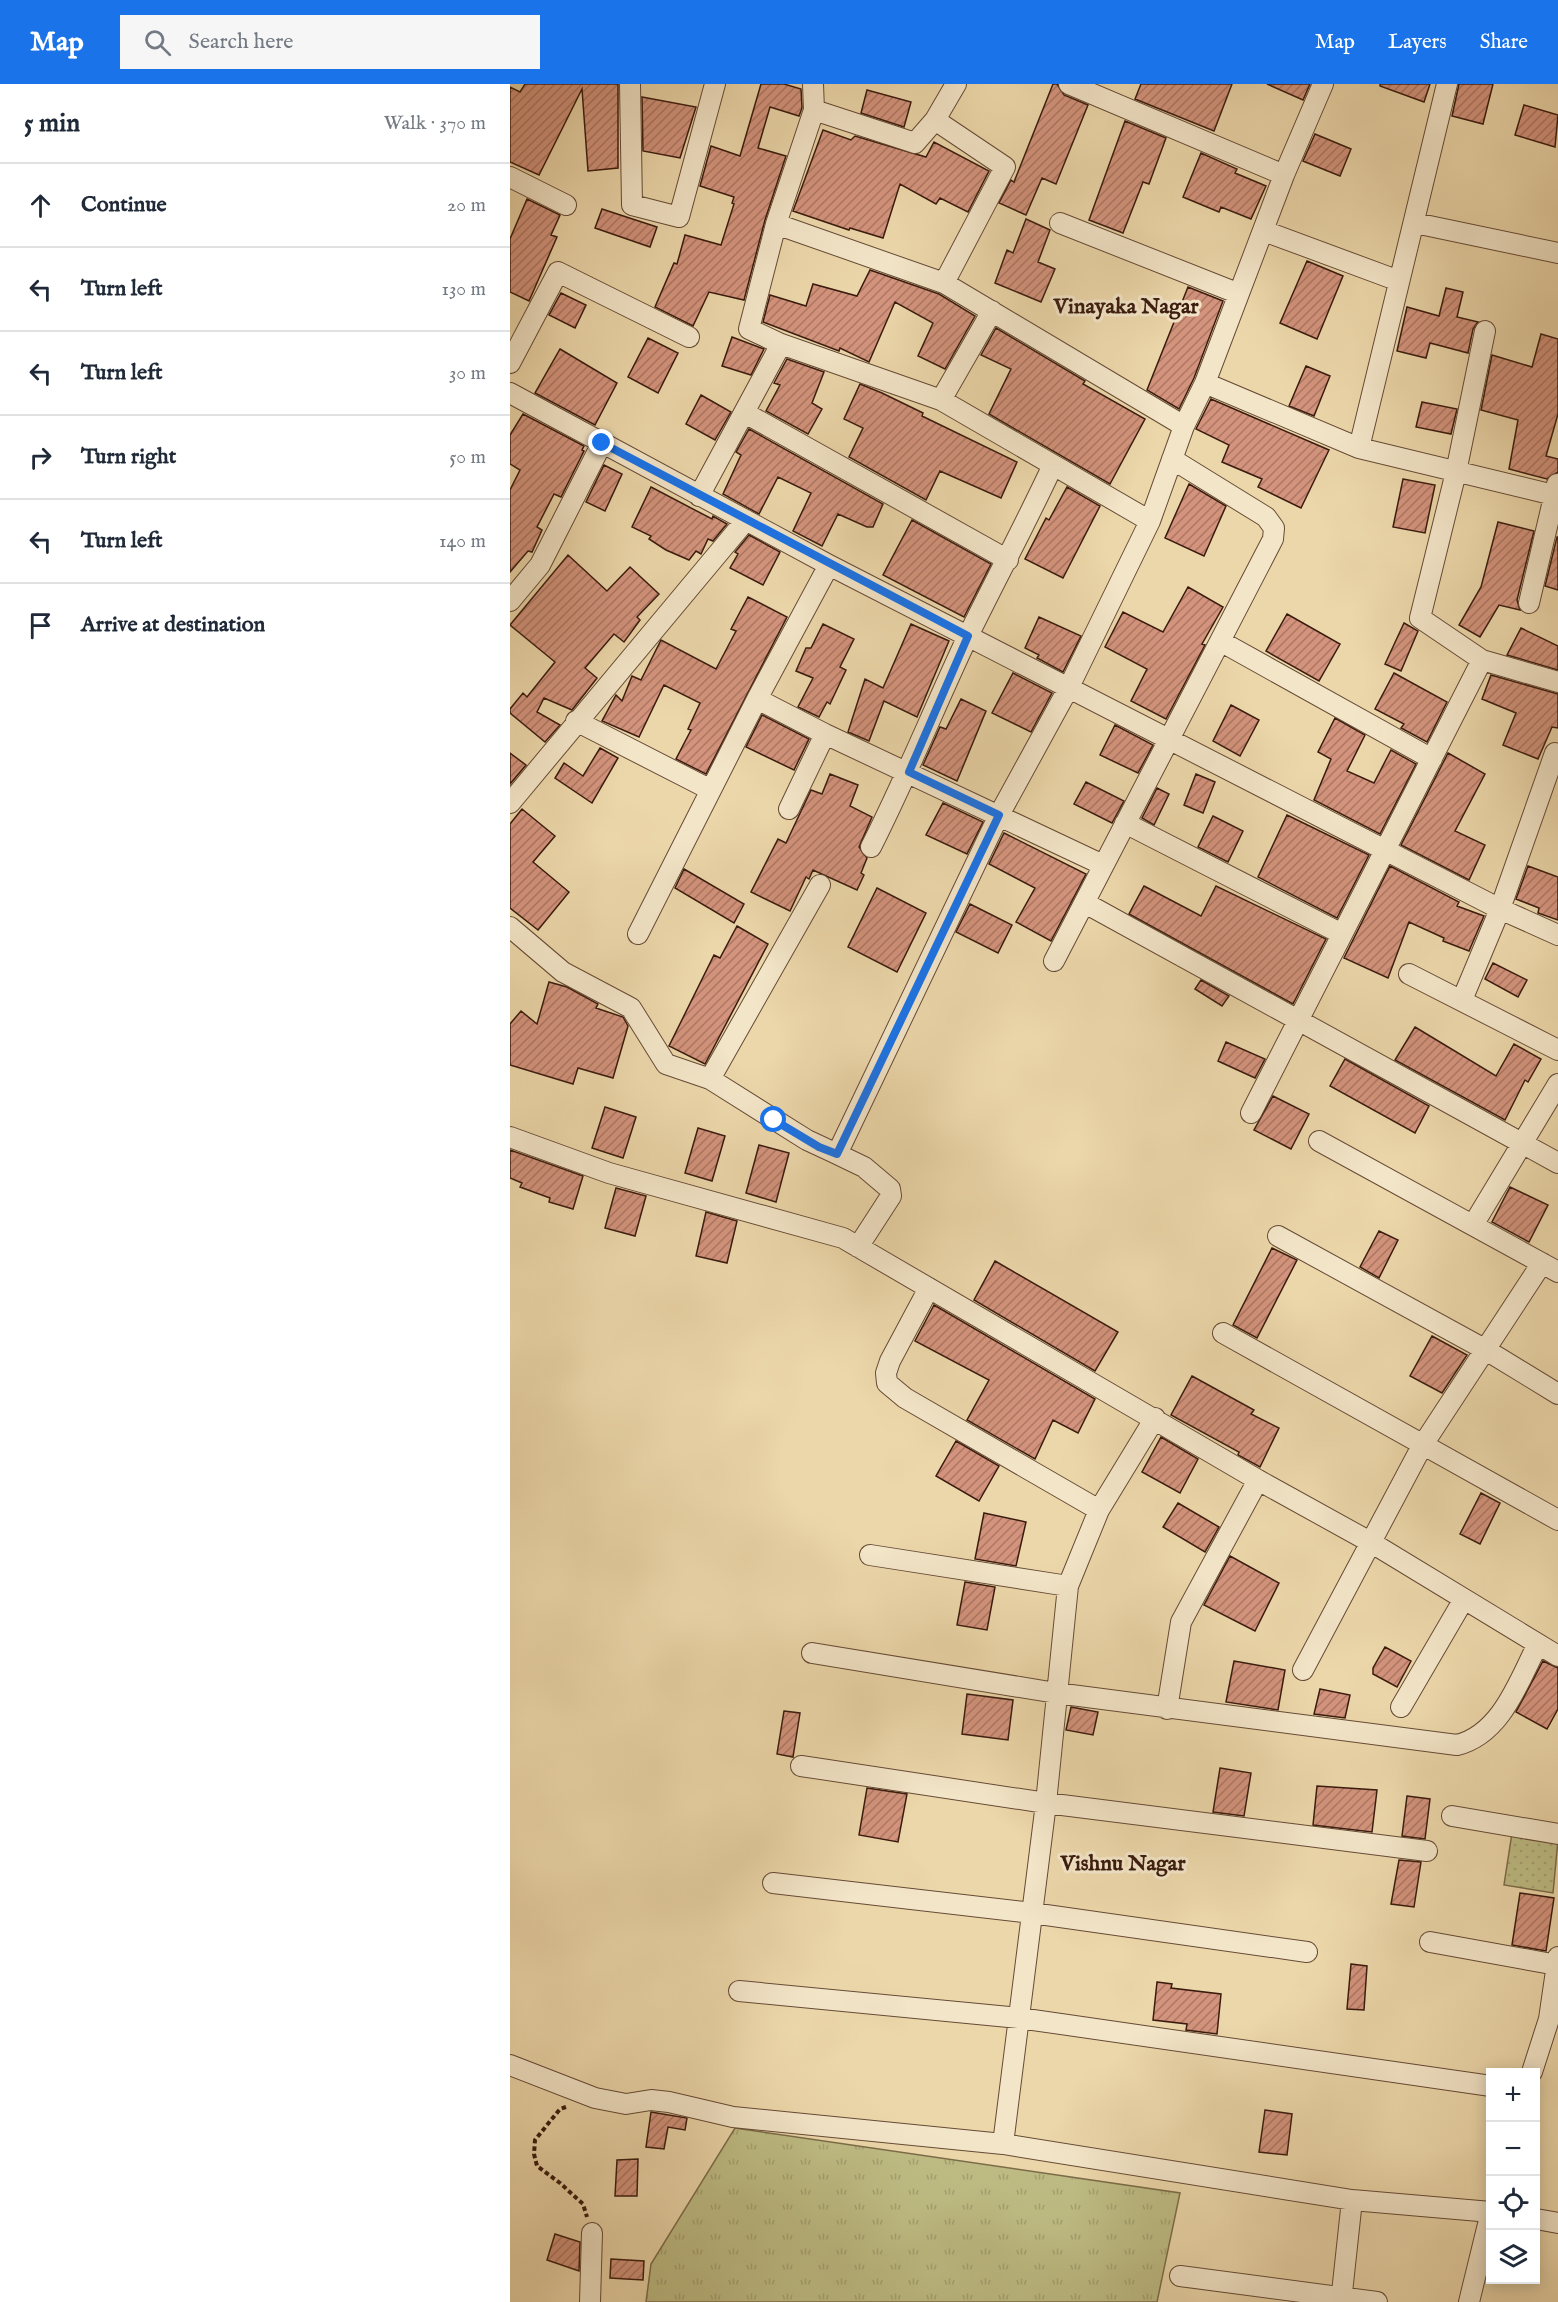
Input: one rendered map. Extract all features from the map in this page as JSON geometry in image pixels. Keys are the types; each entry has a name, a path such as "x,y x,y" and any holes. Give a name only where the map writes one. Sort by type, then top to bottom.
{"street":[{"path":"630,84 632,205 679,217 715,84"},
{"path":"813,84 814,110 776,224 749,329 781,344 941,400 1150,521"},
{"path":"814,110 915,143 936,120 956,84"},
{"path":"1069,84 1284,175"},
{"path":"837,1154 999,815 1068,689 1150,521 1184,426 1205,383 1237,293 1323,84"},
{"path":"1359,448 1447,84"},
{"path":"936,120 1005,167 944,283"},
{"path":"510,177 566,205"},
{"path":"1060,223 1237,293"},
{"path":"1415,223 1558,253"},
{"path":"776,224 944,283 1184,426"},
{"path":"1264,231 1400,281"},
{"path":"510,363 558,272 689,337"},
{"path":"941,400 992,311"},
{"path":"1485,331 1456,471 1420,618 1482,660 1558,682"},
{"path":"699,496 781,344"},
{"path":"1205,383 1359,448 1456,471 1557,491 1529,603"},
{"path":"510,393 829,565 1068,689 1500,909 1558,935"},
{"path":"745,413 1008,560"},
{"path":"510,601 540,566 602,443"},
{"path":"1054,961 1273,539 1274,528 1266,517 1172,459"},
{"path":"871,847 909,772 968,636 1008,560 1053,465"},
{"path":"510,803 576,721 746,520"},
{"path":"638,934 757,699 829,565"},
{"path":"1220,641 1432,759"},
{"path":"1251,1113 1482,660"},
{"path":"757,699 825,734 1103,865"},
{"path":"576,721 711,790"},
{"path":"789,809 825,734"},
{"path":"1462,1000 1500,909 1555,753"},
{"path":"1125,823 1342,934"},
{"path":"710,1079 819,885"},
{"path":"1085,903 1558,1163"},
{"path":"511,931 563,972 631,1008 666,1064 710,1079 807,1140 864,1167 890,1189 891,1196 858,1247"},
{"path":"1409,974 1558,1050"},
{"path":"1473,1225 1558,1084"},
{"path":"510,1137 609,1173 843,1238 1258,1480 1372,1543 1558,1656"},
{"path":"1304,1670 1422,1446 1486,1350 1550,1268 1319,1141"},
{"path":"1278,1236 1486,1350 1558,1394"},
{"path":"929,1288 890,1361 886,1373 887,1383 905,1398 1099,1510"},
{"path":"1223,1333 1558,1520"},
{"path":"1003,2144 1046,1803 1068,1586 1099,1510 1155,1418"},
{"path":"1167,1709 1181,1622 1258,1480"},
{"path":"870,1555 1068,1586"},
{"path":"1401,1707 1464,1599"},
{"path":"812,1653 1167,1709 1458,1745 1470,1742 1495,1722 1538,1644"},
{"path":"801,1766 1046,1803 1427,1851"},
{"path":"1452,1816 1558,1834"},
{"path":"773,1883 1032,1913 1306,1952"},
{"path":"1430,1942 1557,1961 1549,2019 1534,2068"},
{"path":"739,1991 1019,2018 1486,2085"},
{"path":"510,2065 595,2098 626,2104 660,2101 733,2117 1003,2144 1352,2200 1491,2212 1468,2302"},
{"path":"1341,2300 1352,2200"},
{"path":"1540,2220 1558,2223"},
{"path":"590,2302 592,2233"},
{"path":"1180,2276 1341,2300 1377,2302"}],"path":[{"path":"592,2233 583,2204 560,2182 537,2166 534,2154 535,2140 560,2109 595,2098"}],"green space":[{"path":"1512,1833 1558,1840 1553,1893 1504,1885"},
{"path":"735,2128 1180,2193 1157,2302 646,2302 651,2264"}],"building":[{"path":"525,84 618,84 618,168 588,171 582,89 539,175 510,162 510,87 520,92"},
{"path":"761,84 784,84 801,89 802,108 799,116 770,107 758,148 786,156 765,220 744,300 709,292 693,326 655,307 674,263 677,264 685,235 721,245 734,204 732,203 734,197 700,186 711,146 740,156"},
{"path":"1053,84 1057,84 1064,95 1088,105 1056,184 1042,178 1026,215 999,203 1011,180 1014,182"},
{"path":"1141,84 1232,84 1214,131 1135,99"},
{"path":"1267,84 1310,84 1303,100"},
{"path":"1380,84 1430,84 1424,102 1380,86"},
{"path":"1459,84 1493,84 1483,124 1452,116"},
{"path":"867,90 911,102 904,127 861,113"},
{"path":"642,97 696,107 680,158 643,151"},
{"path":"1524,105 1558,115 1555,147 1515,135"},
{"path":"1125,121 1166,138 1149,184 1143,182 1123,233 1089,220"},
{"path":"823,130 851,140 855,136 926,157 934,142 989,171 968,212 940,198 936,204 900,184 883,238 850,228 849,230 793,211"},
{"path":"1315,134 1351,149 1340,176 1303,161"},
{"path":"1201,153 1237,169 1235,173 1266,186 1251,219 1221,207 1219,212 1183,197"},
{"path":"527,199 560,215 551,235 557,237 529,301 510,292 510,239"},
{"path":"602,209 657,227 650,247 595,228"},
{"path":"1026,219 1050,230 1038,262 1055,269 1041,302 995,283 1007,250 1013,253"},
{"path":"1307,261 1343,276 1317,339 1280,323"},
{"path":"870,270 939,294 975,316 945,369 918,356 933,323 895,302 869,362 840,348 839,351 763,322 770,295 806,306 813,284 857,296"},
{"path":"1188,287 1223,301 1194,378 1179,409 1147,390"},
{"path":"1446,288 1463,292 1457,317 1478,322 1473,329 1468,353 1430,343 1426,358 1397,351 1407,307 1439,316"},
{"path":"561,293 586,305 575,328 549,315"},
{"path":"996,328 1085,381 1083,384 1145,419 1110,484 989,414 1011,369 981,355"},
{"path":"1541,334 1558,339 1558,414 1546,456 1558,459 1558,472 1547,479 1509,469 1518,420 1481,410 1492,355 1532,367"},
{"path":"732,337 764,349 751,375 722,366"},
{"path":"648,338 678,353 658,393 628,377"},
{"path":"560,349 617,383 595,425 535,393"},
{"path":"787,359 824,372 812,403 822,409 808,434 766,411 780,385 774,383"},
{"path":"1306,366 1330,376 1314,416 1289,406"},
{"path":"860,384 923,413 922,416 1017,462 1001,498 940,471 926,500 849,457 863,428 844,419"},
{"path":"701,395 731,412 715,440 686,424"},
{"path":"1211,399 1329,450 1301,508 1258,487 1262,479 1222,462 1229,445 1196,429"},
{"path":"1422,402 1457,409 1451,434 1416,427"},
{"path":"523,414 584,446 582,450 584,451 561,497 554,494 537,527 542,530 532,552 528,551 510,572 510,490 520,470 510,464 510,435"},
{"path":"749,429 883,504 873,527 867,527 838,514 822,546 793,531 811,493 778,477 759,514 723,494 741,455 736,452"},
{"path":"604,465 622,474 605,511 586,502"},
{"path":"1403,479 1435,485 1425,533 1393,527"},
{"path":"1189,484 1226,506 1204,556 1165,538"},
{"path":"651,487 712,519 713,516 727,524 713,541 708,539 701,554 696,551 689,560 666,550 649,539 651,536 632,527"},
{"path":"1067,487 1100,506 1063,578 1025,559 1046,518 1049,520"},
{"path":"912,520 991,564 964,617 883,575"},
{"path":"1498,522 1534,531 1517,600 1520,610 1499,605 1480,637 1459,625 1481,587"},
{"path":"749,535 780,552 763,585 730,568 738,554 735,552"},
{"path":"1558,537 1558,590 1545,586"},
{"path":"568,555 607,591 630,567 659,594 637,617 640,620 624,642 614,634 585,668 597,678 572,710 544,698 537,712 560,725 545,742 510,713 510,709 523,693 527,697 555,662 510,625"},
{"path":"1188,587 1223,607 1202,644 1205,645 1166,719 1131,701 1147,669 1105,647 1123,612 1163,632"},
{"path":"748,597 787,617 706,774 676,759 691,730 688,729 700,703 664,685 639,737 602,721 616,695 622,701 632,676 641,680 661,640 716,669 736,631 731,629"},
{"path":"1287,614 1340,644 1319,681 1266,651"},
{"path":"1039,617 1081,636 1063,672 1037,658 1039,655 1025,648"},
{"path":"1404,623 1418,631 1401,671 1385,664"},
{"path":"823,624 854,639 840,667 846,670 830,704 827,702 819,717 798,707 813,678 796,671 806,648 811,648"},
{"path":"911,624 949,641 917,717 884,701 869,741 848,732 865,679 883,688"},
{"path":"1521,628 1558,646 1558,670 1507,655"},
{"path":"1013,673 1052,693 1031,732 992,713"},
{"path":"1394,673 1447,702 1427,742 1401,728 1404,724 1375,709"},
{"path":"1491,675 1558,694 1558,728 1552,727 1538,759 1503,745 1516,713 1482,699"},
{"path":"961,699 986,711 957,781 923,765 940,727 946,729"},
{"path":"1231,705 1259,720 1240,756 1213,741"},
{"path":"762,715 809,739 794,770 746,747"},
{"path":"1335,718 1365,735 1347,771 1374,783 1391,750 1416,764 1380,834 1314,800 1331,759 1318,752"},
{"path":"1115,725 1153,745 1138,773 1100,755"},
{"path":"600,748 618,758 592,803 555,778 564,763 583,776"},
{"path":"510,753 526,765 510,784"},
{"path":"1448,753 1485,774 1455,831 1485,845 1469,880 1401,845"},
{"path":"830,774 858,785 850,806 872,817 859,847 867,858 861,873 864,875 857,890 813,870 809,879 806,877 790,911 751,892 778,839 786,843 811,790 822,794"},
{"path":"1196,774 1215,782 1203,813 1184,805"},
{"path":"1086,782 1124,801 1112,823 1074,804"},
{"path":"1157,788 1169,794 1154,825 1142,818"},
{"path":"943,803 983,822 967,854 926,835"},
{"path":"522,809 555,836 533,862 569,892 538,930 510,908 510,824"},
{"path":"1287,815 1369,855 1337,918 1258,877"},
{"path":"1213,816 1243,831 1228,862 1198,847"},
{"path":"1004,833 1086,874 1051,941 1016,922 1035,888 989,864"},
{"path":"1390,866 1459,902 1457,906 1484,916 1469,951 1443,941 1444,938 1409,922 1388,978 1344,958"},
{"path":"1528,866 1558,877 1558,920 1538,913 1539,908 1516,899"},
{"path":"684,869 744,904 734,923 675,888"},
{"path":"1144,886 1201,916 1216,886 1326,939 1293,1004 1129,914"},
{"path":"877,888 926,913 897,972 848,947"},
{"path":"970,904 1012,925 998,953 956,932"},
{"path":"737,926 768,944 705,1064 669,1046 714,955 720,958"},
{"path":"1493,963 1527,980 1518,997 1485,979"},
{"path":"1201,980 1229,996 1222,1006 1195,989"},
{"path":"549,982 567,987 598,1004 596,1008 623,1017 628,1026 613,1078 578,1068 573,1084 510,1065 510,1024 521,1011 537,1024"},
{"path":"1415,1027 1496,1076 1514,1044 1541,1059 1528,1082 1525,1080 1505,1120 1395,1060"},
{"path":"1226,1042 1265,1059 1255,1078 1218,1061"},
{"path":"1345,1059 1429,1106 1415,1133 1330,1086"},
{"path":"1273,1096 1309,1114 1291,1149 1254,1130"},
{"path":"605,1107 636,1117 623,1158 592,1148"},
{"path":"698,1128 725,1136 712,1181 685,1173"},
{"path":"759,1145 789,1153 776,1202 746,1193"},
{"path":"510,1150 583,1176 573,1209 549,1202 550,1198 520,1187 522,1183 510,1178"},
{"path":"1510,1187 1548,1205 1529,1242 1492,1222"},
{"path":"616,1188 646,1196 635,1236 605,1228"},
{"path":"706,1212 737,1221 727,1263 696,1256"},
{"path":"1379,1231 1398,1240 1379,1278 1360,1267"},
{"path":"1272,1248 1297,1260 1257,1338 1233,1325"},
{"path":"995,1261 1118,1332 1095,1371 974,1300"},
{"path":"934,1305 1095,1399 1078,1433 1053,1420 1035,1459 967,1420 989,1380 915,1341"},
{"path":"1432,1336 1467,1355 1442,1393 1410,1376"},
{"path":"1192,1376 1254,1410 1251,1414 1279,1428 1260,1467 1238,1455 1239,1452 1171,1415"},
{"path":"1161,1437 1198,1459 1180,1493 1142,1472"},
{"path":"956,1441 999,1466 979,1501 936,1476"},
{"path":"1481,1493 1500,1503 1480,1544 1460,1534"},
{"path":"1178,1503 1219,1527 1205,1552 1163,1527"},
{"path":"984,1513 1026,1522 1016,1566 975,1559"},
{"path":"1230,1556 1279,1583 1255,1631 1204,1605"},
{"path":"965,1582 995,1587 987,1630 957,1625"},
{"path":"1385,1647 1411,1661 1397,1687 1373,1674 1373,1668"},
{"path":"1234,1661 1285,1670 1278,1710 1226,1702"},
{"path":"1543,1661 1558,1668 1558,1709 1547,1729 1516,1712"},
{"path":"1320,1689 1350,1695 1345,1718 1314,1714"},
{"path":"967,1694 1013,1700 1008,1740 962,1734"},
{"path":"1071,1707 1098,1712 1093,1735 1066,1730"},
{"path":"784,1711 800,1713 793,1757 777,1754"},
{"path":"1220,1768 1251,1773 1244,1816 1213,1812"},
{"path":"1317,1786 1377,1790 1372,1832 1313,1825"},
{"path":"867,1788 907,1794 898,1842 859,1835"},
{"path":"1407,1796 1430,1799 1425,1839 1402,1836"},
{"path":"1399,1860 1421,1862 1414,1907 1391,1904"},
{"path":"1520,1893 1554,1898 1546,1951 1512,1945"},
{"path":"1351,1964 1367,1966 1364,2010 1347,2009"},
{"path":"1157,1982 1172,1984 1171,1988 1221,1994 1217,2034 1186,2030 1187,2024 1153,2020"},
{"path":"1265,2110 1292,2114 1287,2155 1259,2152"},
{"path":"651,2112 687,2118 685,2130 668,2127 664,2149 646,2147"},
{"path":"638,2159 637,2196 615,2196 617,2160"},
{"path":"555,2234 580,2242 579,2271 547,2260"},
{"path":"611,2259 644,2261 643,2280 610,2278"}],"district":[{"name":"Vinayaka Nagar","path":"1126,307"},
{"name":"Vishnu Nagar","path":"1123,1864"}],"route":[{"path":"602,443 829,565 968,636 909,772 999,815 837,1154 819,1147 774,1120"}]}
